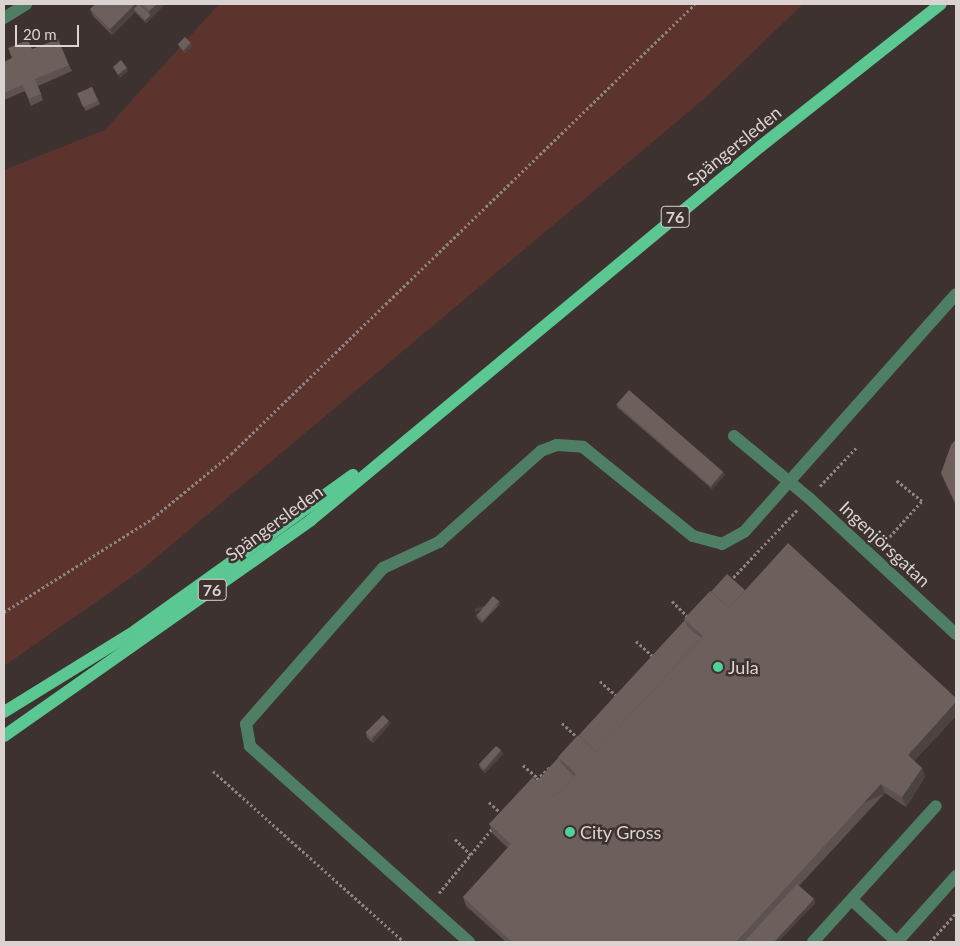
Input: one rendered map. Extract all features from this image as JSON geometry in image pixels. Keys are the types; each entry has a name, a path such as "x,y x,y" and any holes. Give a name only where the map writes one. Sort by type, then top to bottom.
{"main road":[{"name":"Spängersleden","path":"4,736 312,520 761,146 941,4"},
{"name":"Spängersleden","path":"4,712 135,631 413,434"}],"street":[{"path":"4,18 26,4"},
{"path":"469,942 430,905 250,746 246,724 383,568 439,542 541,451 557,444 583,447 693,536 722,544 745,530 956,294"},
{"name":"Ingenjörsgatan","path":"734,436 790,481 956,634"},
{"path":"813,942 936,806"},
{"path":"852,900 897,942 956,876"}],"path":[{"path":"4,612 153,518 231,454 695,4"},
{"path":"722,589 857,447"},
{"path":"873,556 922,501 896,480"},
{"path":"672,601 691,620"},
{"path":"685,626 697,614"},
{"path":"636,641 656,660"},
{"path":"650,666 662,653"},
{"path":"600,681 621,699"},
{"path":"614,706 627,692"},
{"path":"562,723 580,740"},
{"path":"573,746 587,733"},
{"path":"523,764 538,778"},
{"path":"526,790 552,765"},
{"path":"213,771 404,942"},
{"path":"489,802 503,814"},
{"path":"430,905 472,856 509,808"},
{"path":"455,839 472,856"},
{"path":"930,942 956,913"}],"shaded area":[{"path":"219,4 803,4 705,98 139,572 4,666 4,170 105,130"}],"building":[{"path":"96,4 135,4 110,29 90,9"},
{"path":"139,4 150,15 145,20 134,9"},
{"path":"141,4 157,4 149,11"},
{"path":"185,37 191,43 184,50 178,44"},
{"path":"58,39 69,65 35,79 41,94 29,99 22,85 4,93 4,62 12,58 8,48 28,40 32,49"},
{"path":"121,60 127,68 118,75 113,67"},
{"path":"92,87 98,101 83,107 77,93"},
{"path":"629,390 723,472 711,486 617,404"},
{"path":"956,439 956,502 941,473 951,445"},
{"path":"788,543 956,698 956,702 908,755 922,768 902,797 881,784 736,942 512,942 463,897 511,844 489,824 533,777 555,797 576,774 558,757 578,735 596,752 703,636 684,619 710,591 729,608"},
{"path":"727,574 745,590 729,608 711,592"},
{"path":"493,596 499,601 483,620 477,615"},
{"path":"685,620 687,626 701,638 596,752 579,735"},
{"path":"383,715 389,721 371,738 365,733"},
{"path":"496,746 501,750 484,770 479,764"},
{"path":"559,757 561,763 574,776 555,797 537,781"},
{"path":"797,884 814,899 774,942 744,942"}],"place":[{"name":"Jula","path":"718,667"},
{"name":"City Gross","path":"570,832"}]}
